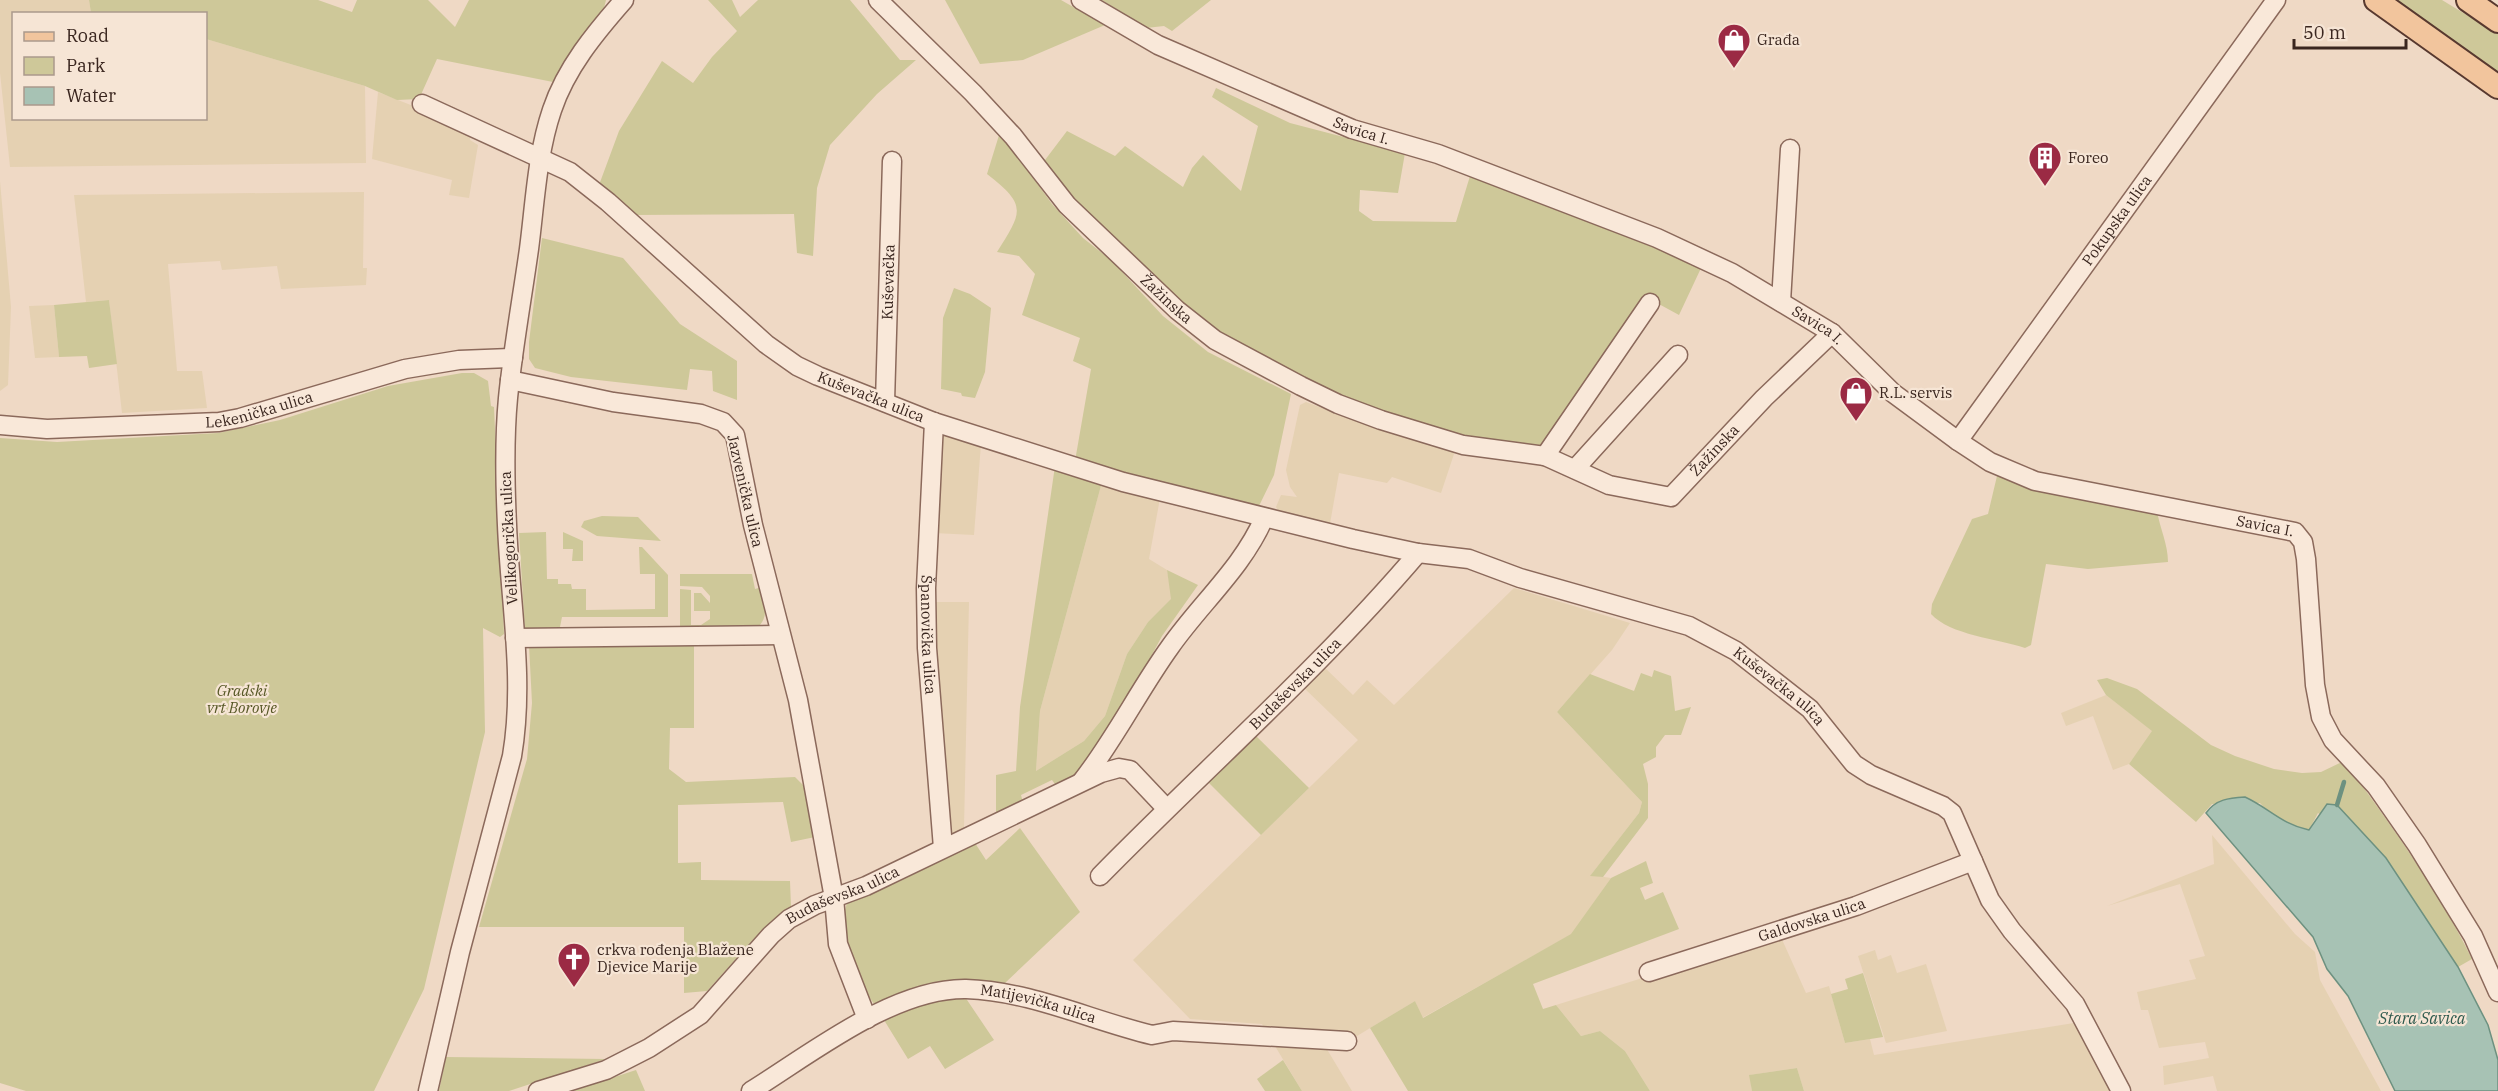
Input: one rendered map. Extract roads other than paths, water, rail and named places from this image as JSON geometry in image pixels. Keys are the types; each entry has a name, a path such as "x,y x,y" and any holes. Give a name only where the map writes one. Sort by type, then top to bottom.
{"main road":[{"path":"2376,0 2498,87"},
{"path":"2468,0 2498,21"}],"street":[{"name":"Velikogorička ulica","path":"428,1091 460,952 512,756 518,708 506,459 510,380 541,158 553,108 565,82 578,58 624,0"},
{"name":"Žažinska","path":"878,0 981,101 1013,136 1067,205 1177,310 1215,340 1300,386 1381,420 1462,445 1545,456 1609,485 1671,497 1764,399 1832,333"},
{"name":"Savica I.","path":"1081,0 1158,45 1352,129 1438,154 1657,238 1732,273 1832,333 1893,393 1990,462 2035,481 2295,532 2303,542 2306,559 2315,685 2321,717 2333,740 2376,786 2417,845 2472,936 2498,992"},
{"name":"Pokupska ulica","path":"1958,441 2276,0"},
{"name":"Kuševačka ulica","path":"422,104 570,172 782,356 819,376 934,422 1123,482 1264,518 1418,553 1469,559 1520,578 1689,626 1736,651 1810,709 1854,765 1952,813 2000,916 2079,1009 2121,1091"},
{"name":"Savica I.","path":"1781,302 1791,149"},
{"name":"Kuševačka","path":"885,402 892,161"},
{"path":"1545,456 1650,303"},
{"path":"1575,469 1678,355"},
{"name":"Lekenička ulica","path":"0,425 47,429 219,422 240,418 405,369 459,360 513,358"},
{"name":"Jazvenička ulica","path":"510,380 613,402 701,414 729,426 735,435 780,635 798,700 834,898 834,923 842,961 867,1019"},
{"name":"Španovička ulica","path":"934,422 926,588 927,648 943,848"},
{"path":"1081,782 1166,651 1235,565 1258,533 1264,518"},
{"name":"Budaševska ulica","path":"1100,876 1166,808 1295,686 1418,553"},
{"path":"515,638 780,635"},
{"name":"Budaševska ulica","path":"538,1091 606,1070 675,1032 700,1015 755,953 789,919 1081,782 1107,771 1124,768 1133,773 1166,808"},
{"name":"Galdovska ulica","path":"1649,972 1856,906 1973,861"},
{"name":"Matijevička ulica","path":"751,1091 867,1019 928,995 964,989 1030,999 1152,1035 1173,1030 1347,1041"}],"water":[{"name":"Stara Savica","path":"2245,797 2283,820 2309,830 2327,804 2337,805 2386,858 2458,967 2488,1025 2498,1060 2498,1091 2395,1091 2348,996 2327,969 2313,937 2206,813 2219,802"}],"waterway":[{"path":"2337,805 2344,782"}],"place":[{"name":"Građa","path":"1734,69"},
{"name":"Foreo","path":"2045,187"},
{"name":"R.L. servis","path":"1856,422"},
{"name":"crkva rođenja Blažene Djevice Marije","path":"574,988"}],"park label":[{"name":"Gradski vrt Borovje","path":"242,700"}]}
